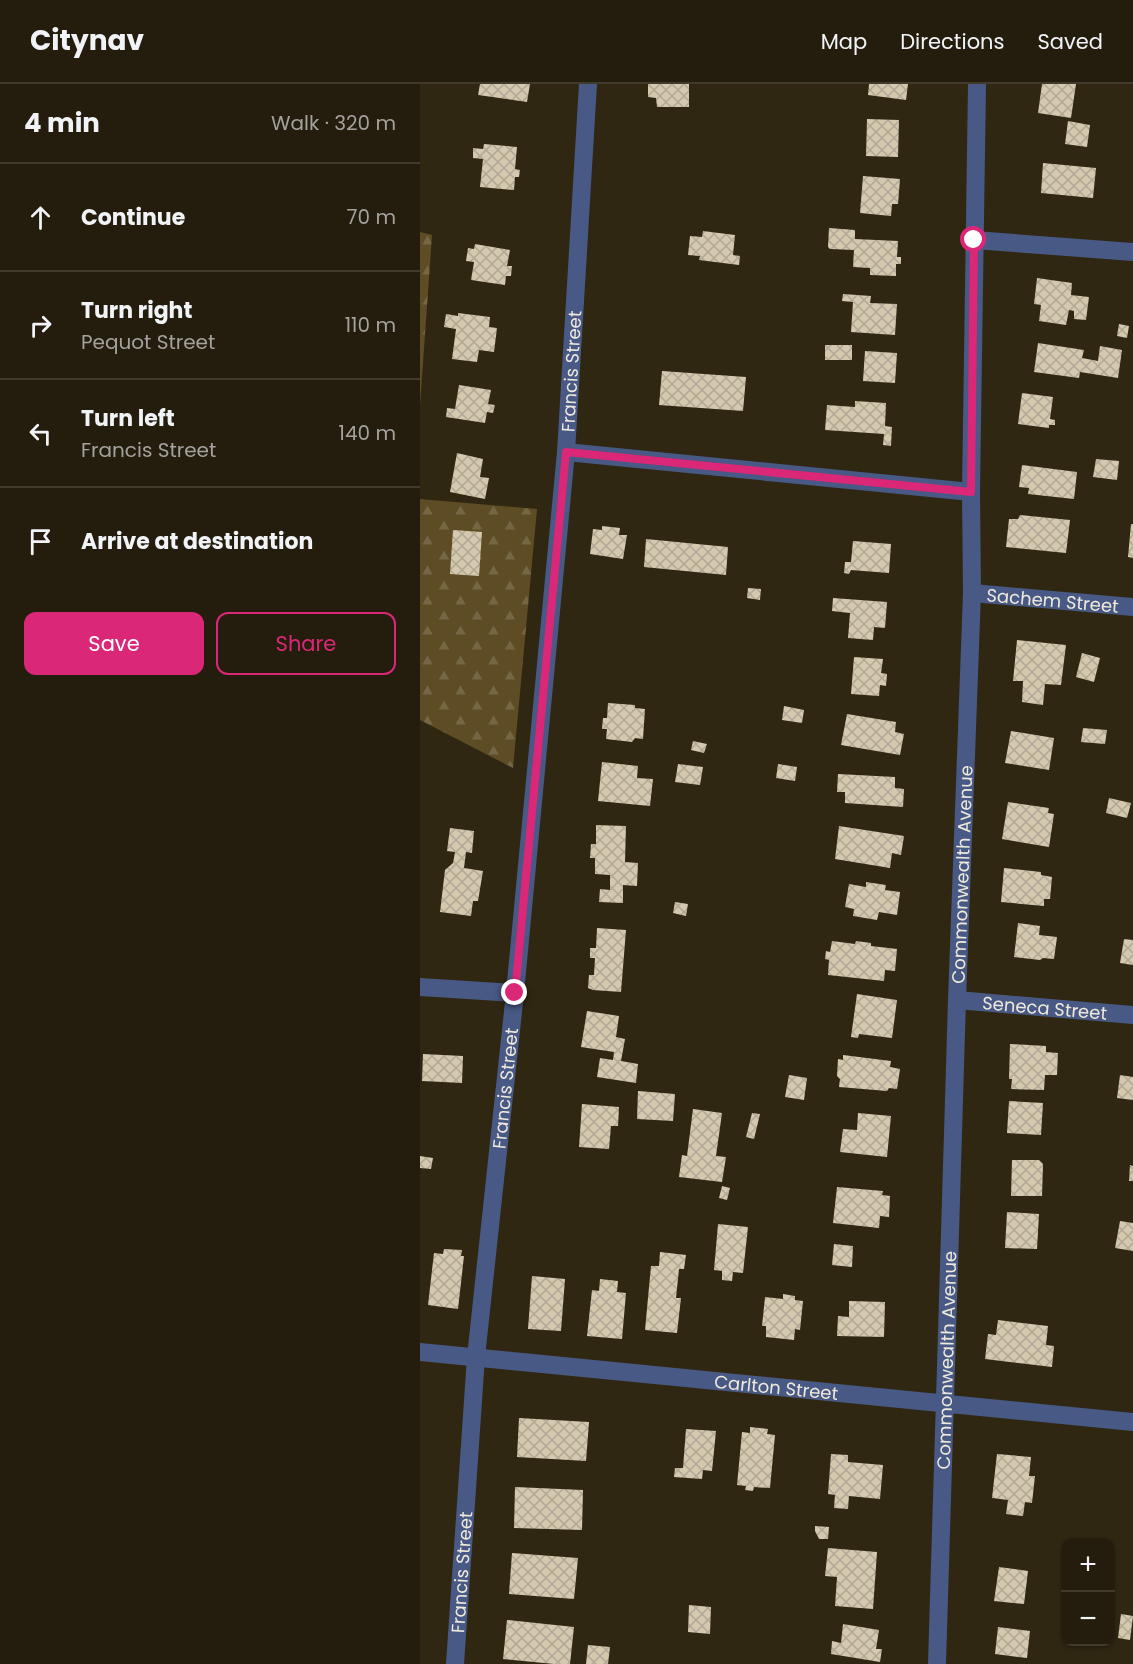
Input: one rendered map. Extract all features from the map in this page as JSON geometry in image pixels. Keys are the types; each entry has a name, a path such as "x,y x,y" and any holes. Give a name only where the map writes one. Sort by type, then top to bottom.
{"street":[{"name":"Francis Street","path":"455,1664 476,1357 515,993 566,452 588,84"},
{"name":"Commonwealth Avenue","path":"937,1664 972,593 971,492 977,84"},
{"path":"974,240 1133,252"},
{"path":"566,452 971,492"},
{"name":"Sachem Street","path":"972,593 1133,607"},
{"path":"420,987 515,993"},
{"name":"Seneca Street","path":"957,1000 1133,1015"},
{"name":"Carlton Street","path":"420,1352 1133,1422"}],"green space":[{"path":"420,232 432,235 420,405"},
{"path":"420,499 537,509 513,768 420,720"}],"building":[{"path":"480,84 530,84 527,102 478,95"},
{"path":"648,84 689,84 689,107 657,107 656,98 648,97"},
{"path":"869,84 908,84 906,100 868,95"},
{"path":"1042,84 1076,84 1071,118 1038,113"},
{"path":"867,119 899,120 898,157 866,156"},
{"path":"1068,121 1090,125 1087,147 1065,144"},
{"path":"484,144 517,147 515,169 520,170 519,177 515,177 514,190 480,187 483,159 473,158 473,148 483,149"},
{"path":"1043,163 1096,168 1093,198 1041,193"},
{"path":"863,176 900,179 898,204 892,204 891,216 860,213"},
{"path":"829,228 855,230 855,239 898,241 897,257 901,257 901,264 896,264 896,276 870,275 870,268 853,267 854,250 828,247"},
{"path":"703,231 735,235 733,255 740,256 739,265 699,260 700,256 688,255 690,236 702,237"},
{"path":"475,244 510,250 507,266 512,266 511,276 506,276 505,285 471,280 474,262 466,261 468,248 474,249"},
{"path":"1037,278 1072,283 1071,295 1089,297 1086,320 1074,319 1074,311 1069,310 1066,325 1039,321 1041,305 1034,304"},
{"path":"843,294 871,296 870,303 897,304 895,335 851,332 853,302 842,301"},
{"path":"458,313 490,317 489,327 497,328 494,352 479,350 477,362 452,359 456,329 444,327 446,314 458,316"},
{"path":"1119,324 1129,326 1127,338 1117,336"},
{"path":"1038,343 1084,350 1082,358 1098,361 1100,346 1122,350 1118,378 1080,372 1079,378 1034,372"},
{"path":"825,345 852,345 852,360 825,360"},
{"path":"865,351 897,353 895,383 863,381"},
{"path":"662,371 746,377 743,411 659,405"},
{"path":"459,385 491,390 488,404 495,405 493,413 487,412 485,423 446,417 447,408 455,409"},
{"path":"1022,393 1053,397 1050,419 1055,420 1055,425 1049,425 1049,428 1018,424"},
{"path":"855,401 886,403 885,426 892,427 891,446 883,445 884,434 825,430 827,405 855,407"},
{"path":"457,453 483,459 480,477 489,478 485,499 450,492"},
{"path":"1096,459 1119,461 1117,480 1093,477"},
{"path":"1022,465 1077,472 1074,499 1028,494 1029,488 1019,487"},
{"path":"1020,515 1070,520 1066,553 1006,547 1009,519 1018,519"},
{"path":"1131,524 1133,524 1133,558 1128,557"},
{"path":"602,526 620,528 619,535 627,535 623,559 590,554 593,529 602,530"},
{"path":"453,530 482,532 479,576 450,574"},
{"path":"646,539 728,547 726,575 644,567"},
{"path":"853,541 891,544 889,573 851,570 849,574 844,573 845,562 851,562"},
{"path":"748,588 761,589 760,600 747,598"},
{"path":"833,598 887,602 885,628 874,627 873,640 848,638 850,613 832,611"},
{"path":"1017,640 1066,645 1061,685 1045,684 1043,705 1022,702 1023,681 1013,681"},
{"path":"1082,653 1100,658 1094,682 1076,677"},
{"path":"854,657 883,659 881,673 887,674 886,686 880,685 879,696 851,694"},
{"path":"608,703 635,705 635,708 645,709 643,739 635,738 632,742 606,739 607,729 602,729 603,718 607,718"},
{"path":"784,706 804,710 802,723 782,720"},
{"path":"847,714 896,722 895,732 904,734 900,755 841,745"},
{"path":"1083,728 1107,730 1105,744 1081,742"},
{"path":"1011,731 1054,738 1049,770 1005,763"},
{"path":"693,741 707,744 704,753 691,750"},
{"path":"602,762 638,766 637,778 653,779 650,806 598,801"},
{"path":"678,764 703,767 700,785 675,782"},
{"path":"778,764 797,767 795,781 776,778"},
{"path":"838,774 895,777 895,788 904,789 903,807 845,803 845,792 837,792"},
{"path":"1109,798 1131,803 1127,818 1106,813"},
{"path":"1008,802 1049,808 1048,813 1054,814 1049,847 1002,839"},
{"path":"596,825 626,826 625,862 638,863 637,886 623,885 623,903 599,902 600,889 610,890 610,875 595,874 595,858 590,858 591,844 596,844"},
{"path":"839,826 904,836 901,855 892,853 890,868 835,859"},
{"path":"450,828 474,831 472,853 466,852 464,868 483,871 478,901 473,901 471,916 440,912 445,870 453,863 455,852 447,851"},
{"path":"1004,868 1041,872 1041,875 1052,877 1050,899 1044,899 1044,906 1001,902"},
{"path":"866,882 886,885 885,890 900,892 897,915 879,912 877,920 853,916 854,909 845,907 849,884 866,887"},
{"path":"675,902 688,904 686,916 673,913"},
{"path":"1018,923 1040,926 1039,935 1057,937 1054,959 1014,957"},
{"path":"597,928 626,930 621,992 588,988 589,975 594,975 595,958 590,958 590,948 596,948"},
{"path":"1124,939 1133,940 1133,965 1120,963"},
{"path":"832,941 855,944 856,941 871,943 871,946 897,949 895,971 885,970 884,981 828,975 829,960 825,959 826,951 830,952"},
{"path":"857,994 897,1000 892,1038 859,1034 858,1038 851,1037"},
{"path":"587,1011 619,1016 616,1037 625,1039 621,1061 638,1064 636,1083 597,1077 600,1058 613,1060 614,1052 581,1047"},
{"path":"1010,1044 1046,1046 1046,1052 1058,1053 1057,1075 1045,1075 1044,1090 1011,1089"},
{"path":"423,1054 463,1056 462,1083 422,1081"},
{"path":"843,1055 891,1061 890,1067 900,1069 897,1089 889,1088 887,1091 839,1087 838,1059 843,1060"},
{"path":"789,1075 807,1078 804,1100 785,1097"},
{"path":"1120,1075 1133,1077 1133,1100 1117,1098"},
{"path":"638,1091 675,1094 673,1121 637,1119"},
{"path":"1009,1101 1043,1103 1041,1135 1007,1133"},
{"path":"582,1104 619,1107 618,1126 611,1126 609,1149 579,1147"},
{"path":"693,1109 722,1113 716,1156 726,1157 722,1182 679,1177 682,1155 687,1156"},
{"path":"752,1113 760,1114 754,1139 746,1137"},
{"path":"858,1113 891,1116 887,1157 840,1152 843,1129 857,1130"},
{"path":"420,1156 433,1158 431,1169 420,1168"},
{"path":"1012,1160 1039,1160 1043,1164 1042,1196 1011,1196"},
{"path":"1130,1165 1133,1166 1133,1181 1129,1181"},
{"path":"722,1186 730,1188 727,1200 719,1198"},
{"path":"837,1187 883,1191 882,1195 890,1196 889,1217 880,1216 879,1228 833,1223"},
{"path":"1007,1212 1039,1214 1037,1249 1005,1248"},
{"path":"1120,1221 1133,1223 1133,1251 1115,1248"},
{"path":"718,1224 748,1227 743,1273 733,1272 732,1281 722,1280 722,1271 714,1270"},
{"path":"834,1244 853,1246 852,1267 832,1265"},
{"path":"444,1249 462,1250 461,1256 464,1256 458,1309 428,1305 434,1253 443,1254"},
{"path":"660,1252 686,1255 684,1269 679,1269 676,1298 681,1298 677,1333 645,1330 651,1266 659,1266"},
{"path":"532,1276 565,1279 561,1331 528,1329"},
{"path":"600,1279 618,1281 617,1292 626,1293 622,1339 587,1336 592,1290 599,1291"},
{"path":"783,1294 795,1296 795,1300 803,1301 800,1330 795,1329 794,1340 766,1337 766,1326 762,1326 765,1297 783,1299"},
{"path":"849,1301 885,1302 884,1337 837,1336 838,1316 849,1317"},
{"path":"998,1320 1048,1326 1046,1345 1054,1346 1052,1367 985,1359 988,1334 996,1335"},
{"path":"519,1418 589,1422 586,1461 517,1457"},
{"path":"750,1427 768,1429 767,1434 775,1435 770,1488 754,1487 753,1491 745,1490 746,1486 737,1485 742,1432 750,1433"},
{"path":"686,1429 716,1431 712,1471 703,1470 702,1479 674,1477 675,1468 683,1468"},
{"path":"831,1454 848,1455 848,1462 883,1465 880,1499 849,1496 848,1509 834,1508 835,1495 828,1494"},
{"path":"997,1454 1031,1457 1029,1476 1035,1476 1032,1503 1025,1502 1023,1516 1006,1514 1008,1500 992,1498"},
{"path":"515,1487 583,1490 582,1530 514,1528"},
{"path":"815,1526 829,1527 828,1539 819,1539"},
{"path":"828,1548 877,1552 873,1609 835,1606 837,1577 825,1576"},
{"path":"512,1553 578,1558 574,1599 509,1594"},
{"path":"999,1567 1028,1571 1024,1604 994,1601"},
{"path":"689,1605 711,1607 710,1634 688,1632"},
{"path":"1121,1614 1133,1616 1130,1640 1118,1638"},
{"path":"507,1620 574,1627 570,1664 503,1659"},
{"path":"843,1624 879,1630 876,1649 882,1649 880,1662 831,1654 832,1641 841,1643"},
{"path":"998,1627 1030,1631 1027,1658 995,1654"},
{"path":"588,1645 610,1647 608,1664 586,1664"}],"route":[{"path":"515,993 566,452 971,492 974,240"}]}
